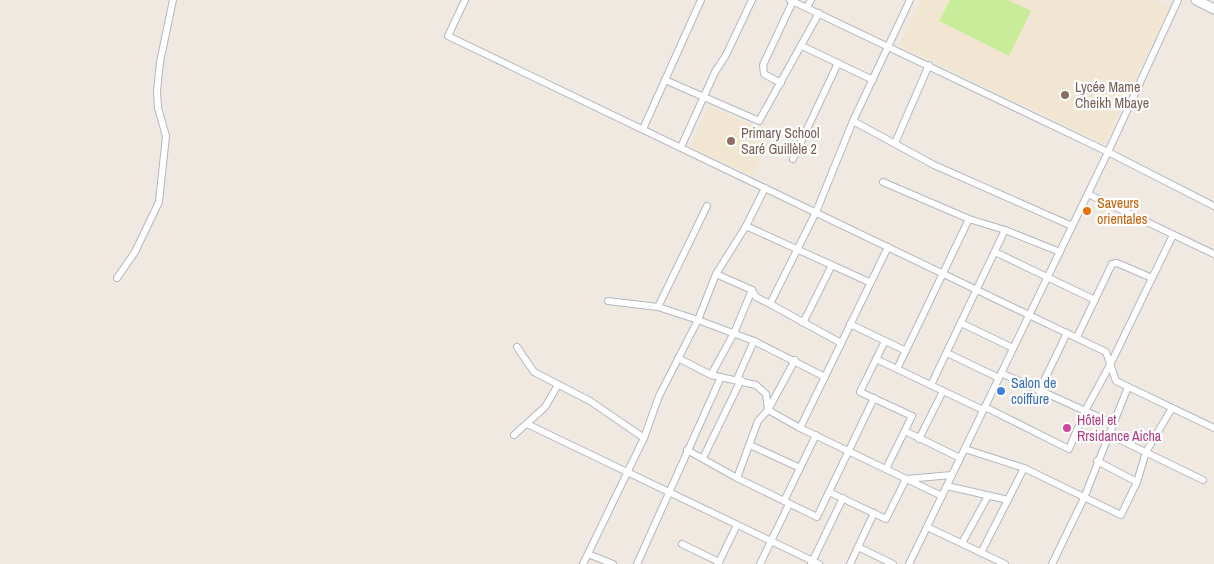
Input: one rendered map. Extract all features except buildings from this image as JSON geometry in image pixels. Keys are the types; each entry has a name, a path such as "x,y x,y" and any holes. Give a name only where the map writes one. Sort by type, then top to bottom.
{"main road":[{"path":"1196,0 1214,9"}],"street":[{"path":"116,278 135,252 159,202 166,136 158,108 158,85 160,62 173,0"},
{"path":"465,0 448,36 1077,337 1106,352 1116,381 1214,428"},
{"path":"643,129 701,0"},
{"path":"681,147 752,0"},
{"path":"807,7 811,0"},
{"path":"770,304 799,250 854,121 910,0"},
{"path":"909,564 1088,194 1178,0"},
{"path":"781,83 764,74 763,65 792,1 929,65 1214,206"},
{"path":"665,80 759,121 819,13"},
{"path":"802,46 873,80"},
{"path":"793,159 838,64"},
{"path":"895,143 929,65"},
{"path":"854,121 972,182 1072,226"},
{"path":"883,182 968,219 1006,230 1060,252"},
{"path":"583,564 644,438 659,396 698,320 716,274 746,226 765,188"},
{"path":"1088,194 1214,254"},
{"path":"658,307 707,206"},
{"path":"897,369 968,219"},
{"path":"746,226 869,282"},
{"path":"931,385 1006,230"},
{"path":"876,359 1069,449 1084,411 1111,363 1173,235"},
{"path":"800,428 869,282 888,247"},
{"path":"995,252 1095,300"},
{"path":"1077,337 1115,263 1152,278"},
{"path":"803,323 832,265"},
{"path":"716,274 752,290 756,296 841,343"},
{"path":"711,375 734,333 752,290"},
{"path":"608,301 658,307 698,320 754,341 795,360 824,377"},
{"path":"961,323 1013,348"},
{"path":"850,324 906,351"},
{"path":"1039,391 1068,333"},
{"path":"703,458 754,341"},
{"path":"885,341 860,392 912,416 886,469"},
{"path":"517,347 534,372 590,401 644,438"},
{"path":"947,353 1112,423"},
{"path":"678,358 711,375 739,379 756,385 766,394 768,410"},
{"path":"737,478 758,421 768,410 795,360"},
{"path":"637,564 721,377"},
{"path":"514,435 545,406 558,385"},
{"path":"1052,564 1084,498 1112,423 1128,387"},
{"path":"919,438 942,390"},
{"path":"687,450 737,478 817,517 874,398"},
{"path":"965,449 1024,468 1120,515 1137,482 1146,452 1172,408"},
{"path":"768,410 800,428 942,496"},
{"path":"526,424 814,563 843,498"},
{"path":"904,432 960,458"},
{"path":"1108,434 1203,480"},
{"path":"760,564 800,468 816,435"},
{"path":"750,445 800,468"},
{"path":"1097,461 1137,482"},
{"path":"981,552 1024,468"},
{"path":"906,478 952,475"},
{"path":"829,492 886,519 906,478"},
{"path":"947,486 1008,500"},
{"path":"962,543 988,496"},
{"path":"850,564 874,513"},
{"path":"682,544 718,563 737,525"},
{"path":"927,527 1005,564"},
{"path":"858,547 893,564"},
{"path":"588,554 613,564"}],"shaded area":[{"name":"Lycée Mame Cheikh Mbaye","path":"921,0 1155,0 1170,7 1104,144 899,45"},
{"name":"Primary School Saré Guillèle 2","path":"709,106 772,135 752,176 690,147"}],"green space":[{"path":"950,0 1008,0 1031,11 1009,56 939,21"}],"place":[{"name":"Lycée Mame Cheikh Mbaye","path":"1065,95"},
{"name":"Primary School Saré Guillèle 2","path":"731,141"},
{"name":"Saveurs orientales","path":"1087,211"},
{"name":"Salon de coiffure","path":"1001,391"},
{"name":"Hôtel et Rrsidance Aicha","path":"1067,428"}]}
